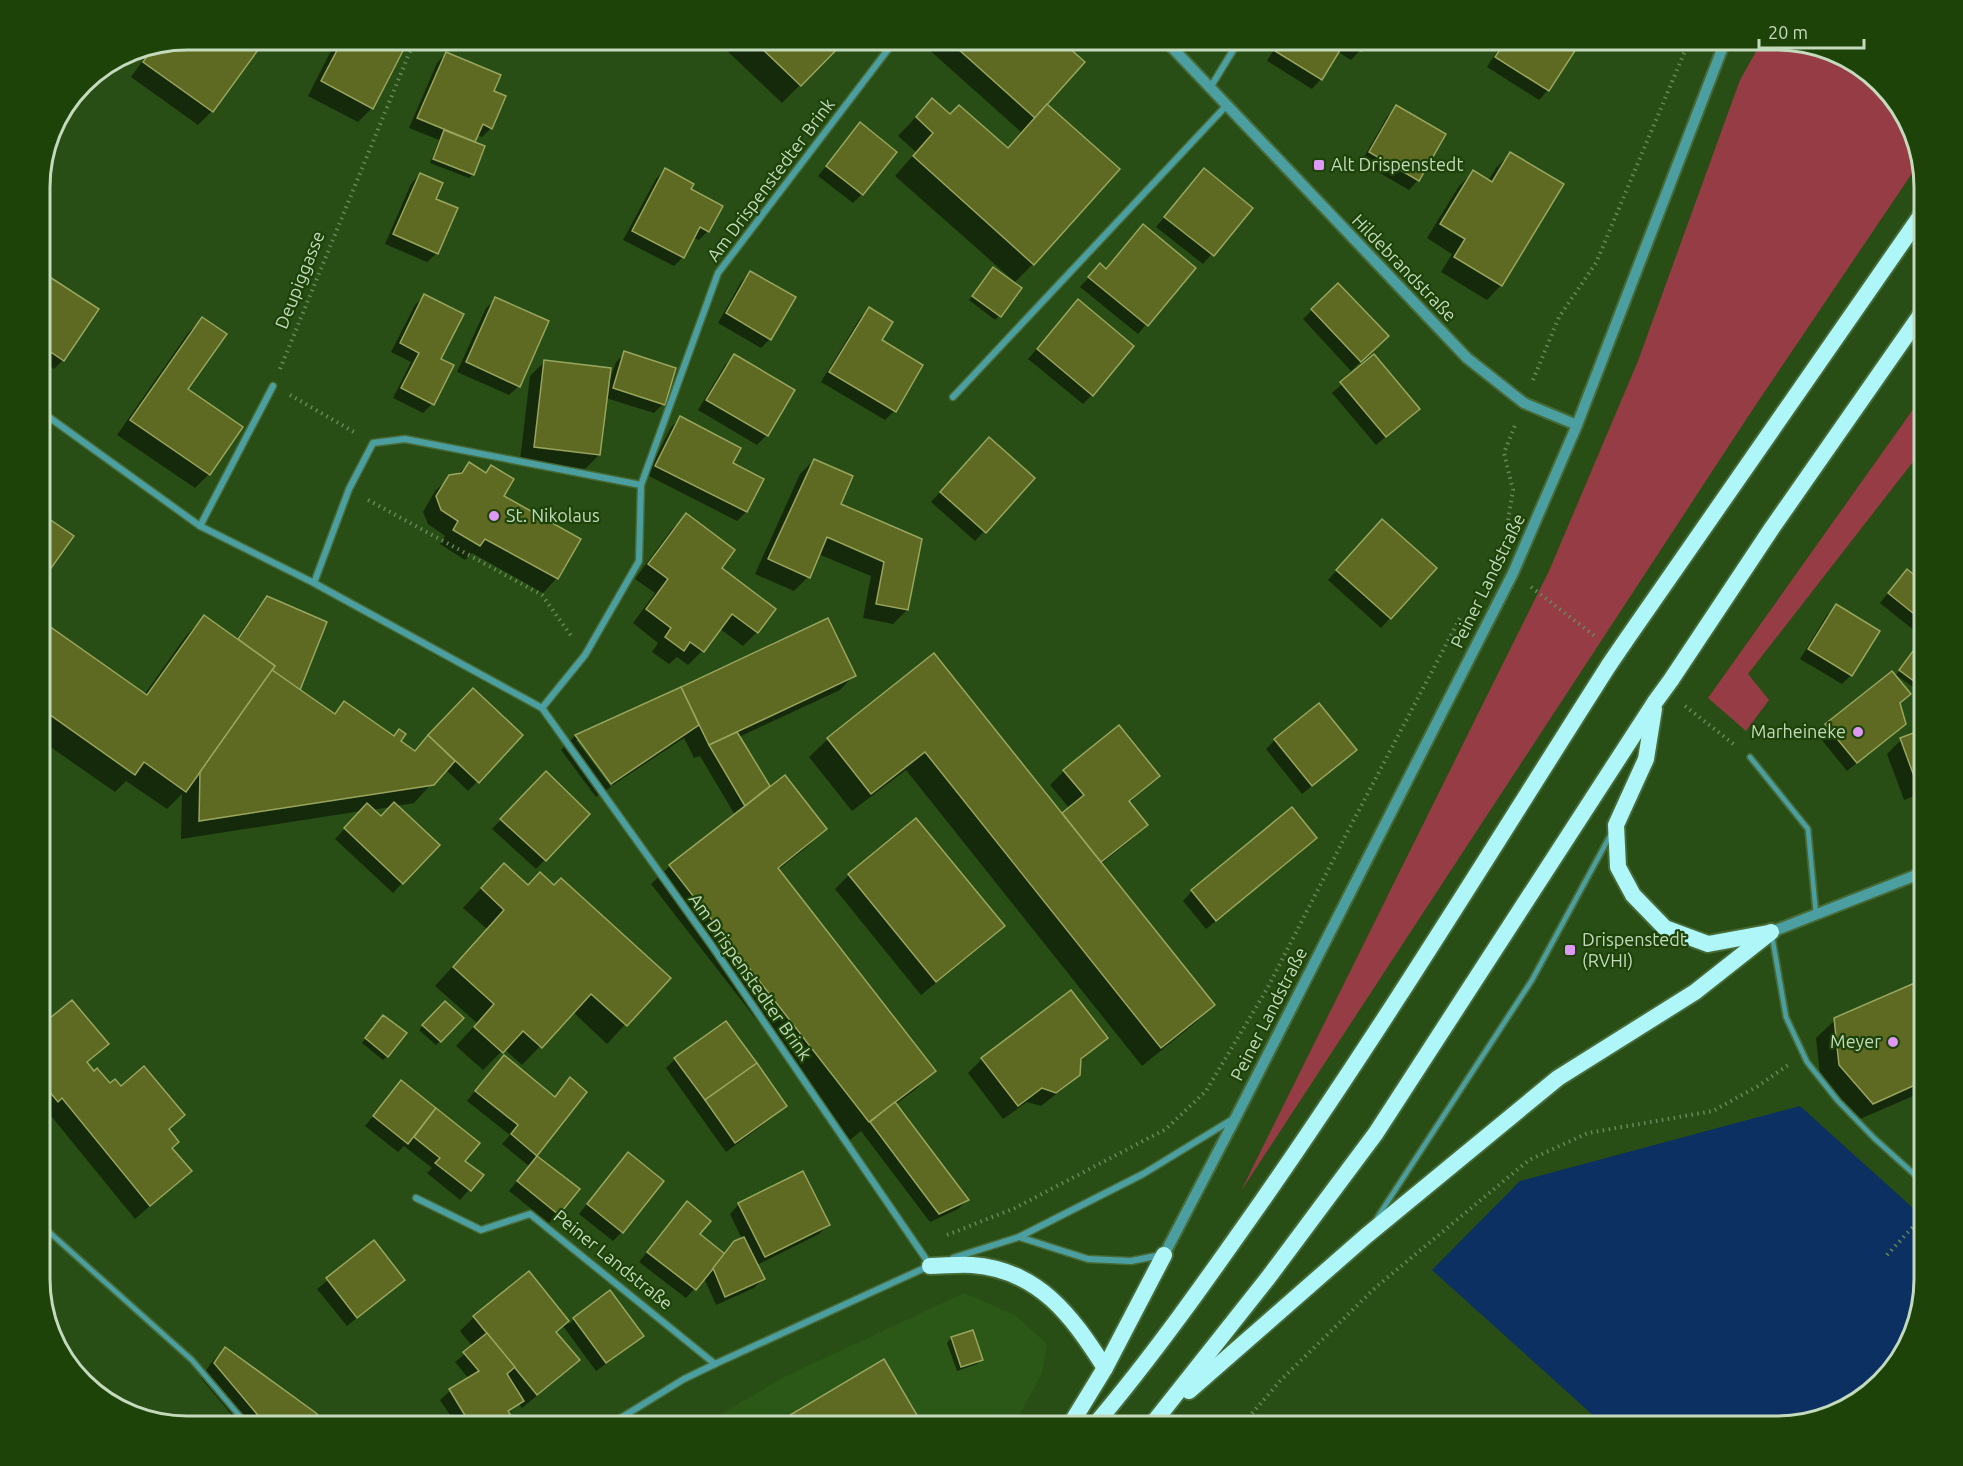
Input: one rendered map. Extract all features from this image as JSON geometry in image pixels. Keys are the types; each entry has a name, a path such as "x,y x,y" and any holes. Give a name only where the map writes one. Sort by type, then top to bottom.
{"highway":[{"path":"1102,1416 1132,1380 1216,1266 1328,1106 1624,642 1914,225"},
{"path":"1159,1416 1268,1278 1376,1133 1655,702 1772,528 1914,324"},
{"path":"1655,702 1646,759 1616,825 1618,867 1633,895 1665,928 1708,944 1771,932"},
{"path":"1161,1416 1366,1236 1558,1078 1695,992 1771,932"},
{"path":"1076,1416 1105,1368 1164,1255"},
{"path":"930,1266 973,1265 1010,1273 1047,1294 1067,1313 1105,1368"}],"street":[{"name":"Am Drispenstedter Brink","path":"542,708 585,655 639,561 641,485 718,273 888,50"},
{"name":"Hildebrandstraße","path":"1174,50 1467,358 1524,403 1577,425"},
{"path":"1209,88 1233,50"},
{"name":"Peiner Landstraße","path":"1164,1255 1513,573 1577,425 1722,50"},
{"path":"953,397 1226,106"},
{"path":"200,526 273,386"},
{"name":"Am Drispenstedter Brink","path":"50,418 200,526 314,583 542,708 712,946 930,1266"},
{"path":"314,583 349,489 373,443 405,439 641,485"},
{"path":"1771,932 1914,876"},
{"path":"624,1416 715,1364 930,1266 1019,1237 1143,1174 1236,1117"},
{"name":"Peiner Landstraße","path":"416,1198 481,1230 530,1214 715,1364"},
{"path":"1019,1237 1088,1259 1131,1262 1164,1255"}],"lane":[{"path":"1750,758 1808,829 1816,914"},
{"path":"1366,1236 1532,980 1616,825"},
{"path":"1771,932 1786,1017 1807,1062 1838,1101 1874,1138 1914,1173"},
{"path":"50,1233 192,1360 240,1416"}],"path":[{"name":"Deupiggasse","path":"273,386 410,50"},
{"path":"1508,522 1513,490 1504,453 1559,317 1596,263 1685,50"},
{"path":"273,386 373,443"},
{"path":"349,489 542,595 585,655"},
{"path":"930,1266 935,1240 1015,1208 1166,1129 1206,1091 1268,989 1463,614"},
{"path":"1250,1416 1281,1380 1376,1287 1529,1160 1588,1133 1713,1111 1758,1086 1803,1054"},
{"path":"1887,1255 1914,1226"}],"shaded area":[{"path":"1757,50 1795,51 1812,54 1837,64 1860,78 1890,110 1903,134 1913,173 1751,412 1241,1191 1549,571 1638,361 1740,80"},
{"path":"1914,408 1914,461 1748,674 1769,700 1746,731 1708,698"},
{"path":"964,1293 1015,1315 1047,1344 1042,1373 1019,1416 718,1416 784,1377"}],"water":[{"path":"1800,1106 1914,1209 1914,1280 1909,1315 1903,1332 1885,1363 1867,1383 1837,1402 1812,1412 1777,1416 1594,1416 1432,1270 1520,1181"}],"building":[{"path":"177,50 258,50 213,112 143,62 148,55"},
{"path":"337,50 403,50 373,109 321,81"},
{"path":"763,50 836,50 801,86"},
{"path":"959,50 1071,50 1085,62 1035,118"},
{"path":"1276,50 1340,50 1322,80"},
{"path":"1500,50 1575,50 1549,91 1495,57"},
{"path":"446,52 501,75 494,91 506,96 492,129 483,124 475,142 417,118"},
{"path":"932,98 950,114 959,105 1008,148 1047,104 1120,169 1034,265 913,156 933,133 916,117"},
{"path":"1396,105 1446,134 1419,181 1369,152"},
{"path":"860,122 897,152 863,195 826,166"},
{"path":"444,130 485,146 474,175 433,159"},
{"path":"1510,152 1564,184 1502,286 1454,257 1465,239 1440,224 1473,170 1492,182"},
{"path":"665,168 694,184 691,189 723,206 709,232 700,227 684,258 632,231"},
{"path":"1204,168 1253,208 1214,256 1164,217"},
{"path":"420,173 443,183 436,199 458,208 438,254 393,234"},
{"path":"1143,224 1196,268 1148,326 1088,277 1100,263 1106,269"},
{"path":"993,267 1022,288 1001,317 972,296"},
{"path":"750,271 796,297 771,340 726,313"},
{"path":"50,277 99,309 64,361 50,351"},
{"path":"1338,283 1389,336 1361,362 1311,309"},
{"path":"424,294 464,314 441,359 454,365 434,405 401,388 419,353 400,343"},
{"path":"495,297 549,321 520,387 466,362"},
{"path":"1078,299 1134,346 1093,396 1037,349"},
{"path":"869,307 893,322 882,340 923,365 896,412 829,372"},
{"path":"202,317 227,334 188,389 243,427 210,475 130,420"},
{"path":"624,351 676,368 665,405 613,388"},
{"path":"734,354 795,390 768,436 706,400"},
{"path":"1374,354 1420,409 1386,437 1340,382"},
{"path":"544,360 611,368 600,455 534,447"},
{"path":"680,416 741,448 733,463 764,479 747,512 655,466"},
{"path":"989,437 1035,478 986,533 940,492"},
{"path":"814,459 853,476 841,504 922,539 908,610 876,604 884,562 827,537 810,578 768,559"},
{"name":"St. Nikolaus","path":"469,462 486,473 491,465 514,479 504,496 581,539 558,579 485,539 480,546 453,530 458,521 441,510 436,496 449,475 462,473"},
{"path":"686,513 735,550 722,568 776,609 758,633 732,614 704,652 690,642 684,651 665,637 671,628 646,609 668,579 648,564"},
{"path":"1382,519 1437,568 1391,619 1336,570"},
{"path":"50,520 74,536 50,570"},
{"path":"1907,569 1914,575 1914,614 1888,593"},
{"path":"267,596 327,622 300,690 272,670 275,666 238,639"},
{"path":"1836,604 1880,631 1852,676 1808,649"},
{"path":"204,615 275,666 186,792 144,762 135,775 50,715 50,627 147,695"},
{"path":"828,618 856,676 709,745 681,687"},
{"path":"1914,650 1914,681 1899,670"},
{"path":"934,653 1215,1005 1161,1048 925,752 871,794 827,738"},
{"path":"272,670 335,714 344,701 394,736 399,729 406,734 401,741 415,751 428,735 455,761 434,785 199,821 200,772"},
{"path":"1892,671 1911,694 1900,703 1906,724 1857,763 1825,724"},
{"path":"681,687 699,725 611,784 575,735"},
{"path":"473,688 523,735 479,783 428,735"},
{"path":"1319,703 1357,750 1312,786 1274,739"},
{"path":"1119,725 1160,776 1129,801 1148,825 1101,862 1062,813 1084,795 1063,770"},
{"path":"737,732 770,786 745,806 709,745"},
{"path":"1914,733 1914,776 1900,738"},
{"path":"546,771 590,814 546,861 500,819"},
{"path":"785,775 827,829 778,868 936,1071 869,1122 669,865"},
{"path":"394,802 440,845 403,884 344,828 367,803 381,816"},
{"path":"1292,807 1317,838 1216,921 1191,890"},
{"path":"916,818 1005,926 936,982 848,874"},
{"path":"504,863 528,885 540,872 554,885 561,878 671,978 627,1026 591,994 542,1048 523,1031 503,1053 474,1027 494,1004 453,967 504,910 481,888"},
{"path":"1914,983 1914,1086 1873,1104 1839,1065 1834,1018"},
{"path":"1071,990 1108,1038 1081,1059 1080,1075 1056,1093 1042,1088 1018,1106 981,1058"},
{"path":"72,1000 109,1044 87,1062 94,1071 97,1068 110,1083 115,1079 121,1086 144,1066 185,1115 169,1129 179,1142 172,1148 192,1171 150,1206 62,1098 58,1102 50,1092 50,1018"},
{"path":"445,1001 464,1018 441,1042 422,1025"},
{"path":"383,1015 407,1033 388,1057 365,1038"},
{"path":"726,1021 757,1063 705,1100 674,1058"},
{"path":"504,1055 555,1097 570,1077 587,1092 537,1156 511,1134 518,1125 475,1091"},
{"path":"757,1063 787,1106 735,1143 705,1100"},
{"path":"401,1080 436,1108 408,1144 373,1116"},
{"path":"895,1102 969,1200 939,1214 870,1122"},
{"path":"436,1108 480,1143 465,1161 484,1175 471,1191 435,1163 440,1158 414,1137"},
{"path":"628,1152 664,1181 623,1233 587,1204"},
{"path":"537,1156 580,1189 559,1215 517,1181"},
{"path":"803,1171 830,1225 765,1257 738,1203"},
{"path":"687,1201 711,1221 700,1234 725,1254 696,1290 647,1252"},
{"path":"744,1237 765,1279 725,1297 713,1268 734,1241"},
{"path":"374,1240 405,1280 357,1318 326,1278"},
{"path":"529,1271 569,1321 556,1332 580,1360 537,1395 473,1316"},
{"path":"610,1290 644,1336 606,1363 573,1318"},
{"path":"973,1330 983,1360 961,1367 951,1337"},
{"path":"487,1333 515,1367 507,1374 524,1401 508,1411 511,1416 465,1416 449,1389 479,1371 463,1352"},
{"path":"225,1347 319,1416 259,1416 214,1363"},
{"path":"884,1359 918,1416 788,1416"}],"place":[{"name":"Alt Drispenstedt","path":"1319,165"},
{"name":"St. Nikolaus","path":"494,516"},
{"name":"Marheineke","path":"1858,732"},
{"name":"Drispenstedt (RVHI)","path":"1570,950"},
{"name":"Meyer","path":"1893,1042"}]}
